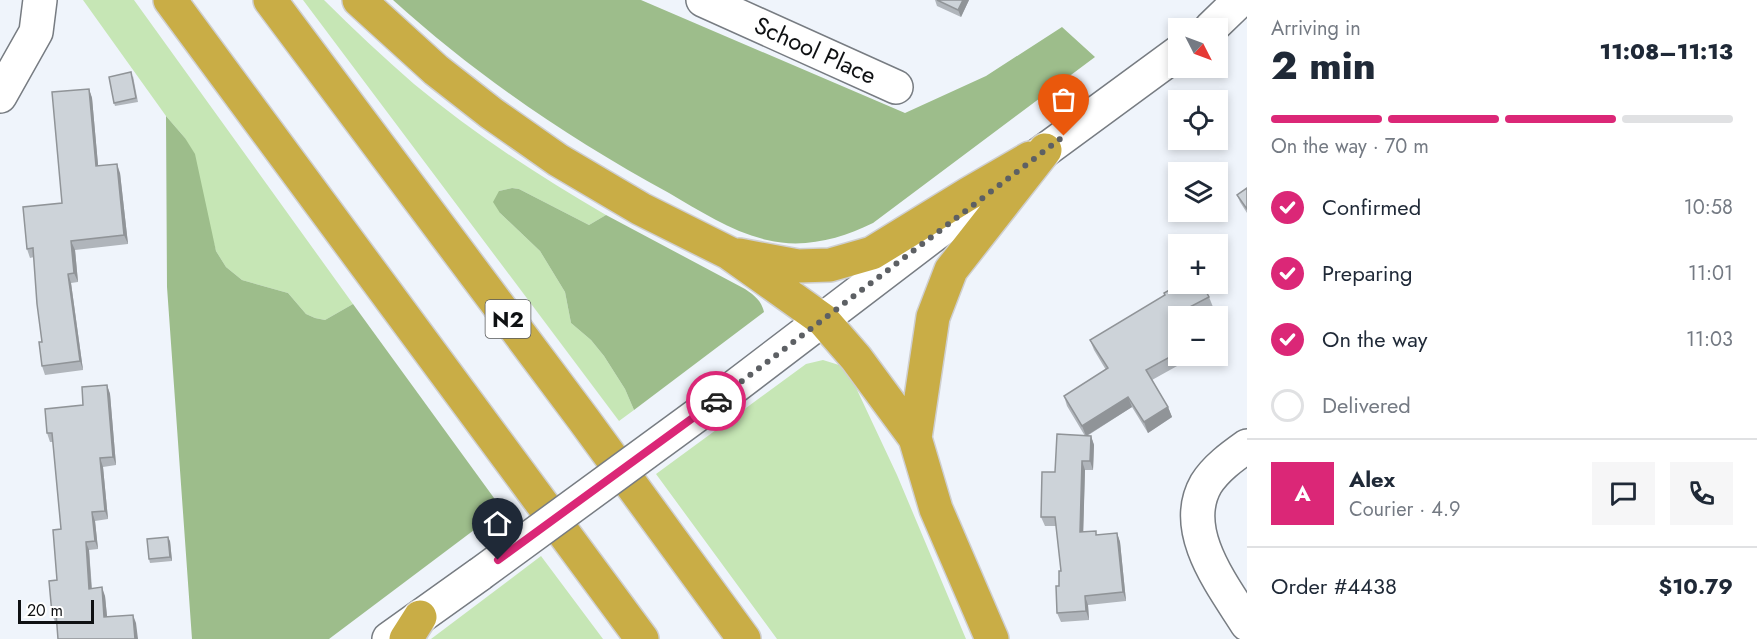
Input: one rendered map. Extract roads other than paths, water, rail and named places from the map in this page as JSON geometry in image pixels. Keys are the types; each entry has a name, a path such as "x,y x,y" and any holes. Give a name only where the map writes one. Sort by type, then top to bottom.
{"highway":[{"path":"170,0 642,639"},
{"name":"N2","path":"270,0 585,420 744,639"},
{"path":"359,0 436,70 491,113 558,160 641,209 729,253 824,320 856,358 915,438 936,509 992,639"},
{"path":"729,253 798,266 830,265 872,253 1045,150"},
{"path":"915,438 933,317 951,270 1045,150"}],"street":[{"path":"0,96 36,32 40,0"},
{"name":"School Place","path":"703,0 896,87"},
{"path":"1221,18 1240,0"},
{"path":"389,639 413,628 480,574 704,410 1045,150 1168,60"},
{"path":"1247,446 1227,460 1206,484 1199,506 1200,536 1212,568 1247,624"}]}
